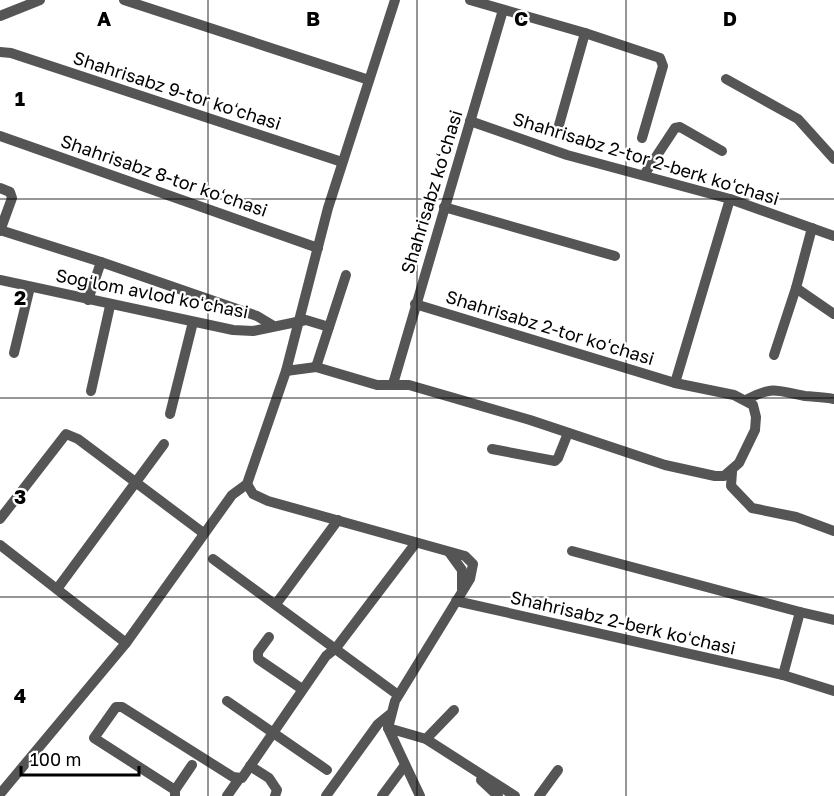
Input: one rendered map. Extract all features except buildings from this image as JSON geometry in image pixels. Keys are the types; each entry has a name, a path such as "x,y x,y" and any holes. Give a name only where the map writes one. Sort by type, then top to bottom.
{"street":[{"path":"0,16 40,0"},
{"path":"124,0 369,80"},
{"path":"160,12 164,0"},
{"path":"0,794 126,643 202,532 232,495 247,484 286,371 342,162 395,0"},
{"path":"470,0 585,33 663,61 642,138"},
{"name":"Shahrisabz koʻchasi","path":"393,384 503,10"},
{"path":"559,125 585,33"},
{"name":"Shahrisabz 9-tor koʻchasi","path":"0,52 11,53 342,162"},
{"path":"726,79 798,119 834,159"},
{"name":"Shahrisabz 2-tor 2-berk koʻchasi","path":"470,121 567,155 730,199 834,236"},
{"path":"644,175 671,130 675,128 680,127 722,151"},
{"name":"Shahrisabz 8-tor koʻchasi","path":"0,136 318,248"},
{"path":"0,188 10,192 12,198 0,231 101,262 257,316 272,325"},
{"name":"Shahrisabz 2-tor koʻchasi","path":"675,383 730,199"},
{"path":"444,207 615,256"},
{"path":"774,355 812,228"},
{"path":"88,300 101,262"},
{"path":"316,367 346,275"},
{"name":"Sogʻlom avlod koʻchasi","path":"0,280 110,306 233,330 253,331 272,325 306,320 329,327"},
{"path":"14,353 30,287"},
{"path":"795,288 834,314"},
{"name":"Shahrisabz 2-tor koʻchasi","path":"416,304 675,383 746,400"},
{"path":"91,391 110,306"},
{"path":"170,414 193,322"},
{"path":"286,371 316,367 377,385 410,385 665,465 715,476 724,476 732,472 739,463 755,430 756,417 753,405 746,400 766,389 780,389 804,396 834,399"},
{"path":"492,449 555,461 568,433"},
{"path":"0,519 66,434 72,435 202,532"},
{"path":"57,589 164,444"},
{"path":"732,472 731,486 752,508 796,517 834,531"},
{"path":"247,484 253,494 268,501 449,552 460,563 462,570 459,597 398,695 389,715 388,728 420,796"},
{"path":"276,604 338,520"},
{"path":"227,796 326,656 336,648 415,544"},
{"path":"0,545 126,643"},
{"path":"572,551 834,620"},
{"path":"213,559 398,695"},
{"name":"Shahrisabz 2-berk koʻchasi","path":"459,597 783,675 834,691"},
{"path":"783,675 800,612"},
{"path":"268,637 258,652 258,659 302,689"},
{"path":"227,701 327,770"},
{"path":"192,765 175,793 94,738 95,734 116,707 122,707 239,779"},
{"path":"426,739 454,710"},
{"path":"326,796 378,724 389,715"},
{"path":"388,728 426,739 515,796"},
{"path":"250,765 274,783 277,790 275,796"},
{"path":"382,796 405,765"},
{"path":"466,766 498,796"},
{"path":"539,796 558,770"}]}
